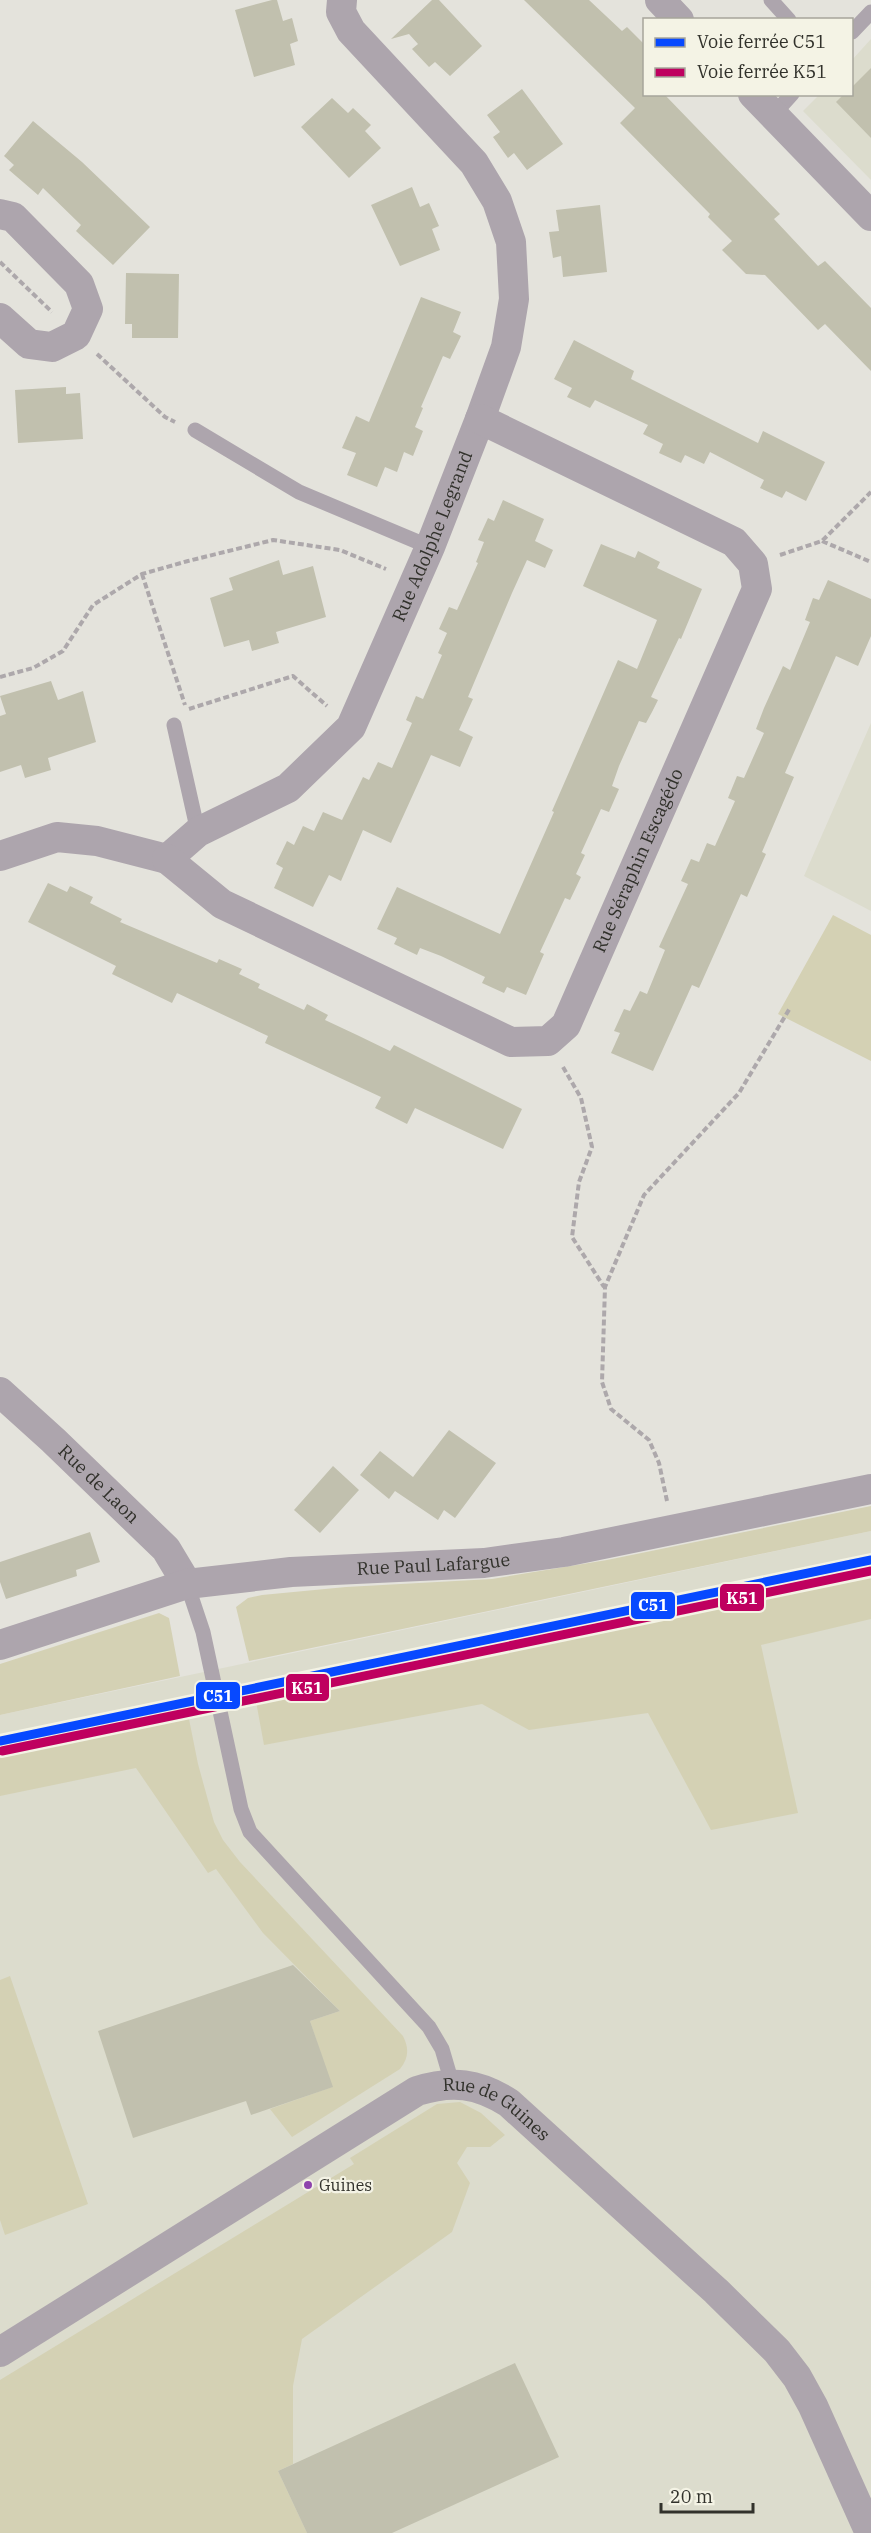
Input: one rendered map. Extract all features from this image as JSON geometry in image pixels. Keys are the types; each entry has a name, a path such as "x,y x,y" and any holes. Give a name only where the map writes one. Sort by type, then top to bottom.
{"street":[{"name":"Rue Adolphe Legrand","path":"167,859 198,832 288,788 351,727 430,547 506,347 514,299 510,242 497,201 474,163 351,31 341,12 342,0"},
{"path":"660,0 677,18"},
{"path":"773,101 871,216"},
{"path":"0,214 14,218 79,284 88,309 76,335 52,347 29,344 0,318"},
{"path":"480,419 734,542 753,564"},
{"name":"Rue Séraphin Escagédo","path":"548,1041 566,1025 757,590 753,564"},
{"path":"0,856 57,837 97,841 167,859 222,904 511,1042 548,1041"},
{"name":"Rue de Laon","path":"0,1392 166,1549 187,1584"},
{"name":"Rue Paul Lafargue","path":"0,1645 187,1584 291,1572 484,1563 564,1552 871,1489"},
{"name":"Rue de Guines","path":"0,2352 408,2096 434,2085 452,2083 478,2088 496,2094 509,2103 716,2291 777,2351 797,2377 813,2406 870,2533"}],"lane":[{"path":"771,0 787,18"},
{"path":"853,31 871,12"},
{"path":"195,430 299,492 430,547"},
{"path":"174,725 198,832"},
{"path":"187,1584 200,1621 241,1809 250,1832 429,2027 442,2049 452,2083"}],"path":[{"path":"753,564 822,541 871,492"},
{"path":"0,677 33,668 63,651 93,605 142,574 273,540 340,550 415,581"},
{"path":"822,541 871,562"},
{"path":"142,574 187,710 293,676 351,727"},
{"path":"673,1531 659,1463 649,1440 612,1409 602,1382 605,1287 644,1195 739,1093 790,1008"},
{"path":"548,1041 581,1098 592,1147 579,1182 572,1237 605,1287"}],"shaded area":[{"path":"871,39 871,180 803,111 818,96 853,96 853,59"},
{"path":"871,723 871,911 804,876"},
{"path":"833,915 871,935 871,1061 778,1014"},
{"path":"871,1506 871,1531 249,1661 236,1607 248,1598 262,1595 346,1587 492,1579 607,1560"},
{"path":"871,1531 871,2533 0,2533 0,1715"},
{"path":"871,1569 871,1619 761,1645 798,1813 711,1830 648,1713 529,1730 482,1704 264,1745 255,1696"},
{"path":"159,1613 169,1618 180,1676 0,1715 0,1664"},
{"path":"187,1709 198,1764 214,1822 223,1840 240,1862 403,2036 406,2045 406,2057 400,2069 292,2137 270,2109 332,2087 310,2021 340,2011 263,1933 216,1869 208,1873 136,1768 0,1796 0,1748"},
{"path":"10,1976 88,2204 5,2235 0,2220 0,1980"},
{"path":"460,2102 481,2113 505,2135 490,2147 467,2147 457,2163 470,2183 452,2232 302,2339 293,2386 293,2464 278,2471 307,2533 0,2533 0,2380 354,2164 350,2158 437,2104"}],"building":[{"path":"277,0 283,21 292,18 298,41 290,44 295,65 254,77 235,10"},
{"path":"432,0 439,0 482,46 450,76 435,62 429,67 412,49 418,44 409,34 391,39"},
{"path":"524,0 589,0 622,31 627,27 643,43 643,96 666,96 780,214 774,219 818,266 825,261 871,308 871,371 825,324 818,330 765,275 746,274 722,250 732,241 708,217 710,214 620,123 635,108"},
{"path":"871,68 871,138 836,102 842,96 853,96 853,86"},
{"path":"522,89 563,144 527,170 514,153 508,158 493,137 500,132 487,115"},
{"path":"332,98 348,113 353,108 371,125 365,131 381,148 349,178 301,127"},
{"path":"33,121 82,162 150,227 113,265 76,231 81,225 43,188 38,195 9,170 14,165 4,156"},
{"path":"412,187 420,207 429,203 439,226 432,229 440,250 400,266 371,205"},
{"path":"600,205 607,272 563,277 561,256 553,258 549,232 559,231 556,210"},
{"path":"126,273 179,274 178,338 132,338 132,324 125,324"},
{"path":"421,297 461,312 453,332 461,336 450,359 443,356 421,407 423,408 415,427 423,431 413,456 404,452 397,472 385,467 377,487 347,475 356,453 342,448 356,416 369,422"},
{"path":"574,340 634,371 631,379 758,443 763,431 825,462 806,501 786,491 782,498 760,488 764,480 710,452 704,464 685,455 681,463 659,453 663,444 643,434 648,425 595,400 590,408 567,397 572,388 554,379"},
{"path":"66,387 66,394 80,393 83,439 18,443 15,390"},
{"path":"503,500 544,519 535,541 553,550 545,568 527,560 512,593 468,697 473,699 459,730 473,737 460,767 431,755 391,843 363,830 341,881 329,875 313,907 274,888 283,868 276,864 287,841 294,845 303,826 314,831 323,812 342,820 363,777 369,780 378,762 392,768 412,723 406,720 416,696 423,699 442,655 438,653 447,633 439,629 449,607 457,610 478,563 476,562 484,542 478,540 488,518 494,521"},
{"path":"601,544 635,558 638,551 660,562 657,568 702,589 681,639 679,638 651,697 658,700 646,723 639,721 619,766 612,786 619,789 609,812 601,809 581,853 585,855 576,874 581,877 570,900 565,898 540,952 544,954 526,995 507,987 504,993 482,983 485,977 441,956 420,948 417,955 394,944 397,938 377,929 397,887 500,934 618,660 637,669 657,620 583,586"},
{"path":"279,560 283,575 313,566 326,617 276,632 279,643 252,651 249,640 224,647 210,598 233,590 229,578"},
{"path":"828,580 871,599 871,636 858,666 836,656 785,773 794,777 762,852 766,854 747,897 741,894 699,988 692,985 653,1071 611,1053 620,1033 614,1031 624,1009 630,1011 640,991 647,994 665,950 659,947 688,884 681,881 691,859 699,862 707,843 715,846 735,801 728,798 737,776 744,778 764,733 756,729 764,708 783,666 790,670 810,622 805,620 813,598 819,600"},
{"path":"51,681 58,700 83,691 96,742 48,758 51,770 25,778 21,765 0,772 0,716 6,714 0,696"},
{"path":"48,883 67,892 70,886 93,897 90,903 122,919 120,922 217,963 219,959 242,969 239,974 260,984 258,988 304,1010 307,1004 328,1015 325,1020 390,1051 394,1045 522,1109 503,1149 415,1108 407,1124 375,1108 381,1097 265,1043 268,1036 177,993 172,1003 112,974 116,966 28,922"},
{"path":"449,1430 496,1463 455,1518 444,1510 438,1520 395,1491 389,1499 360,1475 380,1451 413,1477"},
{"path":"333,1466 359,1490 320,1533 294,1510"},
{"path":"90,1532 100,1562 76,1570 77,1576 6,1599 0,1582 0,1562"},
{"path":"293,1965 340,2011 310,2021 333,2087 251,2115 246,2101 133,2138 98,2031"},
{"path":"515,2363 559,2457 392,2533 307,2533 278,2471"}],"rail line":[{"name":"C51","path":"0,1741 871,1560"},
{"name":"K51","path":"2,1751 871,1571"}],"place":[{"name":"Guines","path":"308,2185"}]}
